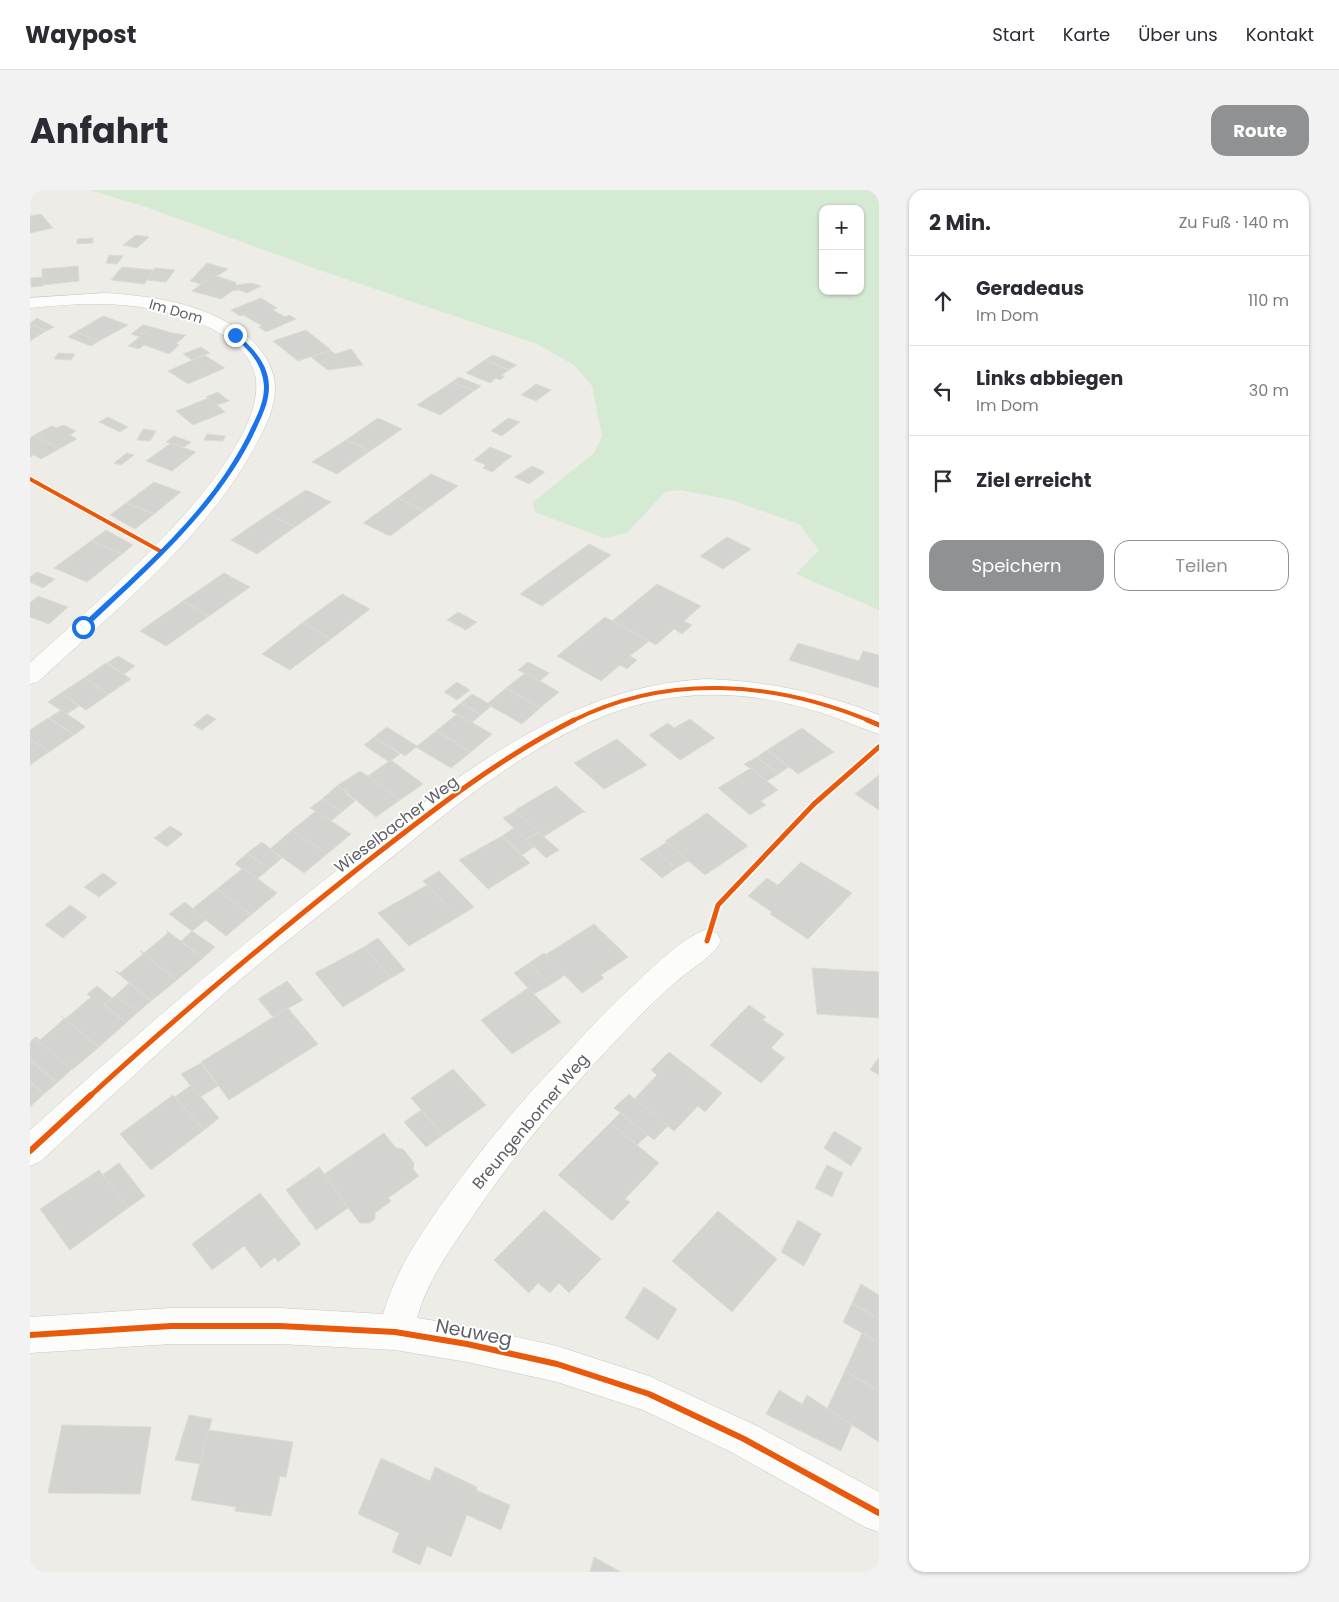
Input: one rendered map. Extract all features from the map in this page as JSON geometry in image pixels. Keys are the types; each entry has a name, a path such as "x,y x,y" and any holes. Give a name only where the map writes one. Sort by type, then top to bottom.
{"street":[{"name":"Im Dom","path":"30,303 71,299 123,300 151,303 193,314 235,335 253,351 264,369 266,387 263,408 237,461 196,515 162,552 30,676"},
{"name":"Wieselbacher Weg","path":"30,1151 196,1000 338,885 473,781 525,747 576,718 618,701 653,692 693,688 733,688 777,693 814,702 849,712 879,725"},
{"name":"Breungenborner Weg","path":"395,1332 408,1289 435,1242 482,1174 536,1108 622,1014 667,972 707,941"},
{"name":"Neuweg","path":"30,1335 171,1326 280,1326 395,1332 466,1344 557,1364 650,1394 744,1439 879,1513"}],"green space":[{"path":"90,190 879,190 879,610 796,574 819,550 799,524 731,500 680,490 665,492 627,533 604,538 535,512 533,502 594,453 602,436 592,386 574,365 537,344 322,271 146,207"}],"building":[{"path":"41,214 53,228 30,233 30,216"},
{"path":"136,235 149,237 137,248 123,245"},
{"path":"93,238 93,243 77,244 77,239"},
{"path":"109,255 123,256 117,264 106,263"},
{"path":"207,263 228,269 217,276 213,275 201,284 190,281"},
{"path":"78,266 79,281 42,285 42,269"},
{"path":"122,267 155,270 144,284 111,280"},
{"path":"155,268 175,270 166,282 147,280"},
{"path":"213,275 235,282 239,290 232,291 221,299 192,291"},
{"path":"42,277 43,286 31,287 31,278"},
{"path":"252,283 261,286 247,293 239,290 237,285"},
{"path":"261,298 277,308 273,310 285,317 289,315 296,319 266,332 259,327 262,326 231,310"},
{"path":"103,316 128,325 99,341 76,332"},
{"path":"37,318 54,327 46,331 30,323"},
{"path":"30,323 46,331 30,341"},
{"path":"143,325 152,327 140,337 131,334"},
{"path":"152,327 186,335 169,354 144,345 139,349 128,346"},
{"path":"306,330 331,350 298,361 273,341"},
{"path":"76,332 99,341 91,346 68,337"},
{"path":"201,347 210,353 192,360 183,354"},
{"path":"351,349 363,365 328,370 311,357 330,350 335,354"},
{"path":"58,353 75,354 71,360 54,359"},
{"path":"204,355 225,368 188,384 168,371"},
{"path":"493,355 517,365 509,370 485,360"},
{"path":"485,360 509,370 501,375 505,376 500,380 496,378 490,383 466,373"},
{"path":"459,377 481,386 474,391 452,382"},
{"path":"452,382 474,391 440,415 417,405"},
{"path":"536,384 551,390 536,401 521,395"},
{"path":"218,392 229,401 217,405 206,397"},
{"path":"209,398 225,412 193,425 176,411"},
{"path":"108,417 128,427 120,432 99,422"},
{"path":"378,418 402,429 370,451 346,440"},
{"path":"508,418 520,422 502,436 491,431"},
{"path":"63,425 76,431 70,435 77,439 59,449 34,435 52,426 57,428"},
{"path":"143,429 156,431 150,441 137,440"},
{"path":"207,434 225,436 223,441 204,440"},
{"path":"34,435 59,449 41,459 34,455 30,457 30,438"},
{"path":"174,436 191,442 184,447 166,442"},
{"path":"346,440 370,451 337,474 312,462"},
{"path":"171,443 196,452 172,471 146,461"},
{"path":"490,447 512,456 492,472 483,468 486,465 474,460"},
{"path":"127,453 134,455 121,465 114,463"},
{"path":"532,466 545,472 529,484 514,477"},
{"path":"431,474 458,486 424,511 398,498"},
{"path":"154,482 181,492 154,514 126,503"},
{"path":"306,490 331,502 295,527 269,514"},
{"path":"398,498 424,511 390,536 363,523"},
{"path":"126,503 154,514 135,529 110,515"},
{"path":"269,514 295,527 257,554 231,540"},
{"path":"106,530 133,545 122,554 91,541"},
{"path":"727,537 751,549 723,569 700,556"},
{"path":"91,541 122,554 87,582 54,568"},
{"path":"589,544 611,555 542,606 520,594"},
{"path":"37,572 55,579 43,588 30,582 30,577"},
{"path":"224,573 250,587 209,616 183,601"},
{"path":"657,584 701,606 684,621 692,625 682,634 674,629 656,645 612,621"},
{"path":"342,594 370,609 331,639 302,623"},
{"path":"38,596 68,607 49,624 30,617 30,603"},
{"path":"183,601 209,616 166,646 140,631"},
{"path":"458,612 477,622 466,630 447,620"},
{"path":"605,617 649,641 630,656 637,660 627,669 620,665 601,681 557,656"},
{"path":"302,623 331,639 290,670 262,654"},
{"path":"798,643 859,661 863,651 879,655 879,688 789,660"},
{"path":"118,656 135,666 124,674 107,663"},
{"path":"528,662 549,673 540,681 518,670"},
{"path":"106,663 131,679 109,694 84,678"},
{"path":"525,673 559,692 540,708 506,688"},
{"path":"84,678 109,694 86,710 61,693"},
{"path":"457,682 470,690 457,700 444,692"},
{"path":"506,688 540,708 522,724 487,704"},
{"path":"61,693 79,706 67,714 48,702"},
{"path":"472,694 491,706 481,715 461,703"},
{"path":"461,703 481,715 471,723 451,711"},
{"path":"61,710 85,727 74,735 49,718"},
{"path":"207,714 216,719 202,730 193,725"},
{"path":"457,714 492,734 471,752 436,731"},
{"path":"48,718 74,735 49,752 30,739 30,730"},
{"path":"690,719 715,738 680,760 649,735 668,723 674,728"},
{"path":"387,727 417,746 405,756 374,737"},
{"path":"802,728 834,752 798,774 767,750"},
{"path":"436,731 471,752 451,768 416,747"},
{"path":"374,737 400,754 389,762 364,745"},
{"path":"30,739 49,752 30,765"},
{"path":"617,739 647,765 604,789 574,763"},
{"path":"767,750 789,767 778,774 757,757"},
{"path":"757,757 779,774 767,781 744,764"},
{"path":"391,760 423,784 400,800 368,776"},
{"path":"751,768 778,790 761,801 766,805 750,815 718,788"},
{"path":"360,771 400,800 376,817 338,785"},
{"path":"879,775 879,810 855,794"},
{"path":"338,785 355,801 342,812 322,799"},
{"path":"556,786 586,813 583,812 543,837 515,810"},
{"path":"322,799 342,812 331,821 310,808"},
{"path":"316,811 351,834 327,854 292,830"},
{"path":"516,811 538,832 526,839 503,818"},
{"path":"707,813 748,846 705,875 665,841"},
{"path":"170,826 183,834 167,847 154,838"},
{"path":"514,828 534,847 522,855 502,836"},
{"path":"292,830 327,854 304,873 270,849"},
{"path":"538,832 559,850 546,858 526,839"},
{"path":"502,836 530,863 488,889 459,860"},
{"path":"262,842 282,858 269,869 247,853"},
{"path":"667,842 688,861 676,868 655,850"},
{"path":"655,850 676,868 662,878 640,859"},
{"path":"247,853 269,869 257,879 235,864"},
{"path":"801,862 852,893 808,939 770,914 772,912 748,896 767,878 778,885"},
{"path":"243,868 277,893 251,915 217,889"},
{"path":"439,871 474,907 458,917 423,881"},
{"path":"103,873 117,883 99,897 84,887"},
{"path":"427,885 458,917 409,946 378,913"},
{"path":"217,889 251,915 226,936 192,909"},
{"path":"185,902 206,920 192,931 169,914"},
{"path":"70,905 87,917 63,938 45,925"},
{"path":"594,924 628,957 601,975 604,978 582,993 545,955"},
{"path":"166,930 203,958 177,980 140,951 144,953 168,933"},
{"path":"192,931 215,947 203,958 181,941"},
{"path":"378,938 405,970 391,978 364,947"},
{"path":"364,947 391,978 343,1007 315,973"},
{"path":"140,951 177,980 151,1001 115,971 120,973 143,954"},
{"path":"544,953 565,975 550,985 529,963"},
{"path":"529,963 550,985 534,994 514,973"},
{"path":"812,968 879,972 879,1018 817,1014"},
{"path":"287,981 303,1000 273,1017 258,999"},
{"path":"129,983 151,1001 138,1012 116,995"},
{"path":"97,986 112,998 104,1005 126,1023 99,1047 61,1016 65,1019 91,997 87,994"},
{"path":"528,988 561,1022 512,1054 481,1020"},
{"path":"116,995 138,1012 126,1023 104,1005"},
{"path":"749,1005 766,1017 763,1020 784,1034 771,1048 785,1058 761,1083 710,1045"},
{"path":"288,1008 318,1044 229,1100 201,1062"},
{"path":"61,1016 99,1047 72,1070 34,1038 36,1037 40,1040 64,1019"},
{"path":"34,1038 72,1069 57,1083 30,1060 30,1042"},
{"path":"669,1052 722,1093 705,1112 698,1106 674,1131 634,1099 657,1075 651,1070"},
{"path":"879,1057 879,1075 870,1070"},
{"path":"30,1060 57,1083 44,1094 30,1082"},
{"path":"201,1063 218,1086 200,1097 181,1074"},
{"path":"453,1069 486,1105 443,1135 411,1098"},
{"path":"30,1082 44,1094 30,1107"},
{"path":"191,1085 219,1118 204,1130 175,1097"},
{"path":"629,1094 668,1126 654,1140 614,1108"},
{"path":"173,1095 204,1130 151,1170 120,1134"},
{"path":"421,1110 443,1135 426,1147 404,1122"},
{"path":"620,1113 648,1135 637,1145 610,1123"},
{"path":"610,1123 659,1163 625,1199 630,1202 612,1221 558,1175"},
{"path":"834,1131 862,1148 851,1166 824,1148"},
{"path":"384,1133 396,1148 403,1149 414,1163 413,1169 419,1176 388,1198 391,1201 375,1213 375,1219 369,1223 360,1223 323,1175"},
{"path":"119,1163 145,1196 128,1208 102,1175"},
{"path":"827,1165 843,1173 832,1197 815,1188"},
{"path":"319,1167 348,1208 316,1230 286,1190"},
{"path":"99,1170 128,1208 70,1250 40,1209"},
{"path":"260,1193 301,1244 278,1262 275,1257 261,1268 244,1246 212,1270 192,1244"},
{"path":"544,1210 601,1259 569,1293 559,1283 550,1293 538,1283 529,1293 494,1260"},
{"path":"718,1211 777,1259 732,1312 672,1261"},
{"path":"798,1220 821,1234 804,1266 781,1252"},
{"path":"861,1284 879,1295 879,1319 852,1303"},
{"path":"644,1287 677,1309 658,1340 625,1318"},
{"path":"852,1303 879,1319 879,1343 843,1322"},
{"path":"862,1333 879,1343 879,1391 845,1371"},
{"path":"845,1371 879,1391 879,1442 827,1409"},
{"path":"779,1390 802,1404 807,1395 852,1425 841,1451 766,1414"},
{"path":"189,1415 212,1419 200,1464 175,1460"},
{"path":"62,1425 151,1427 140,1494 48,1493"},
{"path":"208,1430 293,1442 286,1477 280,1476 271,1516 235,1511 236,1507 191,1500"},
{"path":"381,1458 430,1481 435,1467 477,1487 476,1490 510,1505 501,1530 467,1515 451,1557 427,1546 420,1565 392,1552 399,1533 358,1514"},
{"path":"594,1557 621,1572 590,1572"}],"cycle path":[{"path":"30,479 162,552"},
{"path":"30,1151 175,1019 240,963 440,805 506,758 540,737 576,719 613,704 651,693 707,687 737,688 797,697 853,714 879,725"},
{"path":"707,941 718,905 814,804 879,747"},
{"path":"30,1335 171,1326 280,1326 395,1332 467,1344 557,1364 649,1394 744,1439 879,1513"}],"route":[{"path":"83,627 162,552 196,515 237,461 250,437 263,408 266,387 264,369 253,351 235,335"}]}
